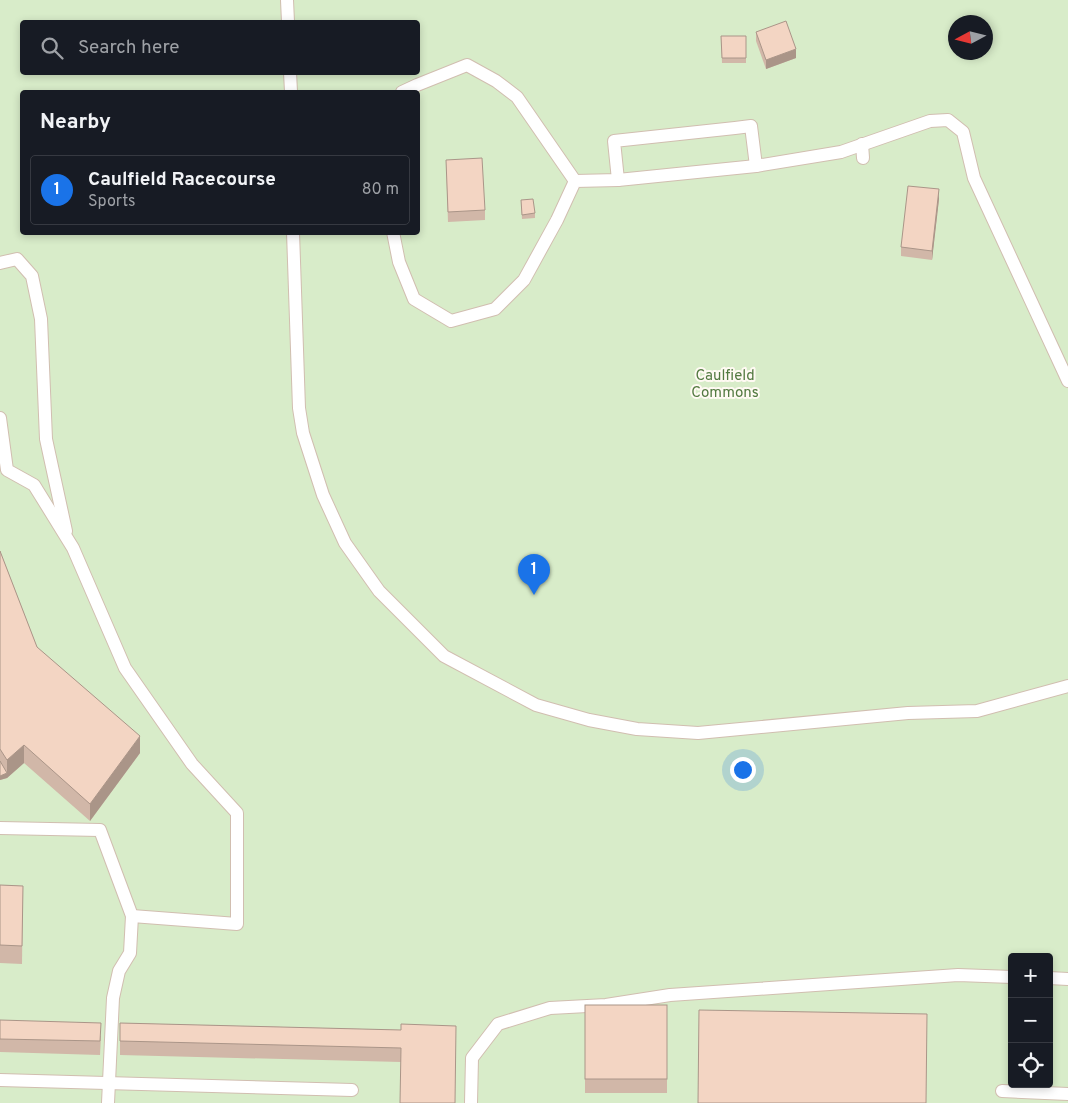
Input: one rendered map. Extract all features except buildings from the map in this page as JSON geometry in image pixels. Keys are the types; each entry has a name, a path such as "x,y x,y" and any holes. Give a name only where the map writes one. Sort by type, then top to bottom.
{"lane":[{"path":"287,0 288,20"},
{"path":"406,90 467,65 496,81 517,96 575,181"},
{"path":"290,75 291,90"},
{"path":"575,181 618,180 756,166 841,152 930,121 948,120 963,132 974,178 1068,381"},
{"path":"618,180 614,141 751,126 756,166"},
{"path":"862,144 863,158"},
{"path":"394,235 399,262 414,299 451,321 495,309 524,280 557,220 575,181"},
{"path":"293,235 298,408 303,433 323,495 345,543 379,592 444,656 536,705 589,720 638,729 698,733 908,713 978,711 1068,686"},
{"path":"0,263 17,259 32,276 41,319 46,438 68,540"},
{"path":"0,418 7,470 34,485 68,540 125,668 192,764 237,813 237,924 132,916"},
{"path":"0,828 100,830 132,916 130,953 118,971 116,980 110,1032 108,1103"},
{"path":"471,1103 472,1058 498,1024 550,1008 606,1006 670,995 958,975 1008,977"},
{"path":"1053,978 1068,979"},
{"path":"0,1080 352,1090"},
{"path":"1002,1091 1068,1094"}],"green space":[{"name":"Caulfield Commons","path":"0,0 1068,0 1068,1103 0,1103"}],"place":[{"name":"Caulfield Racecourse","path":"534,595"}]}
